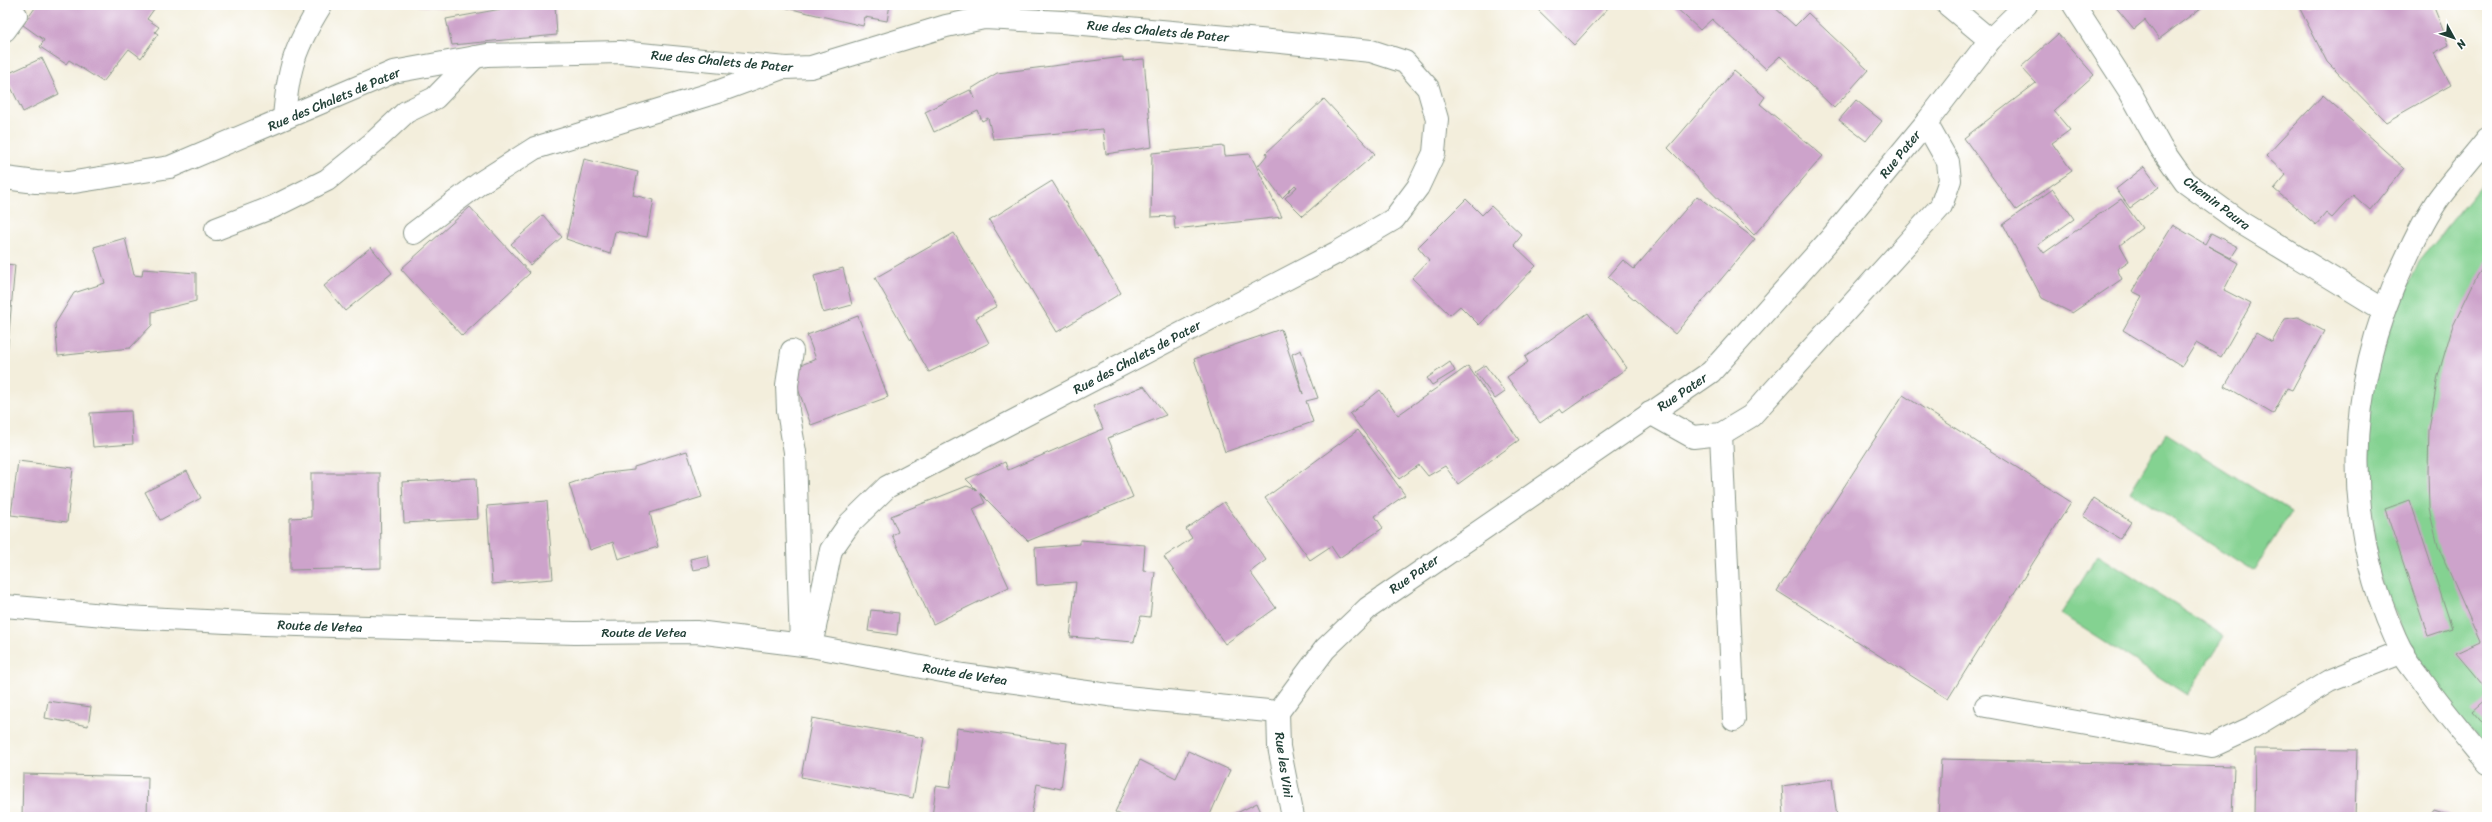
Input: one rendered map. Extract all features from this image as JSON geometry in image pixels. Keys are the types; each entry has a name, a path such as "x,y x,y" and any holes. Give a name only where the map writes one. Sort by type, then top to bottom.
{"street":[{"path":"284,118 287,82 291,67 301,37 321,5"},
{"path":"1948,5 1990,40"},
{"name":"Rue Pater","path":"1278,712 1325,649 1368,608 1711,372 1831,238 1926,123 1990,40 2026,5"},
{"name":"Chemin Paura","path":"2074,5 2129,90 2161,148 2185,182 2240,222 2384,310"},
{"name":"Rue des Chalets de Pater","path":"5,178 36,182 68,182 170,167 256,132 284,118 393,72 475,57 548,53 620,52 782,68 811,66 946,26 984,18 1062,22 1371,51 1405,62 1428,88 1437,119 1434,153 1418,188 1394,218 1336,253 887,487 850,523 831,550 806,645"},
{"path":"216,229 273,207 327,180 374,142 406,112 435,98 475,57"},
{"path":"414,233 480,183 535,148 717,92 782,68"},
{"path":"1650,414 1693,437 1721,434 1750,416 1940,206 1950,180 1948,162 1926,123"},
{"path":"2487,139 2438,199 2412,244 2384,310 2366,370 2357,432 2358,499 2368,553 2382,602 2403,652 2440,706 2487,763"},
{"path":"792,351 787,385 788,411 795,452 806,645"},
{"path":"1721,434 1734,720"},
{"name":"Route de Vetea","path":"5,606 126,617 287,625 567,632 697,632 806,645 970,676 1116,696 1278,712"},
{"path":"1986,706 2212,746 2250,728 2329,681 2403,652"},
{"name":"Rue les Vini","path":"1278,712 1279,747 1293,817"}],"green space":[{"path":"2487,178 2487,746 2446,708 2410,648 2379,578 2367,477 2370,371 2419,261"},
{"path":"2166,433 2291,512 2253,571 2130,492"},
{"path":"2098,555 2224,636 2187,695 2061,614"}],"building":[{"path":"37,5 157,5 147,19 159,27 155,32 158,34 141,58 129,49 103,82 69,60 66,64 40,47 44,40 23,25"},
{"path":"408,5 457,5 457,9"},
{"path":"523,5 555,5 557,35 452,45 446,19"},
{"path":"890,5 887,21 865,17 863,26 779,6"},
{"path":"1533,5 1607,5 1609,7 1574,45"},
{"path":"1673,5 1772,5 1795,26 1808,13 1868,70 1834,108 1780,56 1766,69 1712,19 1700,30"},
{"path":"2114,5 2205,5 2159,39 2145,20 2134,29"},
{"path":"2298,5 2433,5 2449,45 2434,53 2451,85 2386,122 2327,62"},
{"path":"2058,34 2094,75 2054,111 2070,130 2052,143 2072,171 2016,210 1964,138 2036,83 2021,67"},
{"path":"1123,57 1123,61 1144,59 1152,147 1106,154 1103,129 993,139 988,118 982,121 978,111 934,132 925,112 970,90 975,99 971,89 997,73"},
{"path":"42,58 59,94 23,112 5,75"},
{"path":"1734,71 1765,97 1760,104 1823,156 1754,235 1668,148"},
{"path":"2323,95 2404,168 2370,210 2353,195 2332,218 2326,213 2316,225 2274,189 2286,175 2266,156"},
{"path":"1324,99 1375,154 1303,216 1285,198 1297,187 1295,185 1282,198 1258,166 1267,155 1266,153"},
{"path":"1856,100 1882,121 1866,141 1839,120"},
{"path":"1224,146 1225,156 1250,154 1282,217 1175,229 1174,216 1151,217 1152,153"},
{"path":"584,159 638,172 633,195 654,200 647,237 615,231 610,254 566,239"},
{"path":"2144,167 2159,187 2130,208 2116,189"},
{"path":"1052,181 1121,293 1057,332 989,220"},
{"path":"2053,189 2074,219 2038,245 2044,253 2121,199 2142,228 2120,245 2129,261 2117,269 2122,279 2072,313 2042,298 2003,224"},
{"path":"1697,196 1755,239 1675,334 1608,277 1623,260 1634,269"},
{"path":"1466,199 1482,215 1491,206 1522,235 1514,245 1536,266 1479,325 1460,306 1450,315 1412,278 1429,260 1418,247"},
{"path":"470,207 530,273 462,336 401,269"},
{"path":"543,215 562,237 530,265 511,244"},
{"path":"2173,225 2205,244 2211,233 2238,247 2231,258 2208,246 2238,263 2224,290 2251,304 2221,357 2196,343 2182,366 2123,330 2142,296 2132,291"},
{"path":"954,233 997,306 976,318 989,343 929,372 875,278"},
{"path":"125,238 134,275 142,276 143,269 196,273 196,301 152,312 152,325 130,348 58,356 55,324 74,293 105,283 94,247"},
{"path":"371,247 392,273 345,311 324,286"},
{"path":"2487,261 2487,690 2456,653 2480,642 2438,546 2429,509 2428,471 2429,429 2438,376 2452,328 2476,278"},
{"path":"5,264 15,265 6,366 5,366"},
{"path":"843,268 852,305 823,313 814,276"},
{"path":"1588,313 1627,368 1563,413 1560,409 1540,423 1507,377 1528,362 1525,357"},
{"path":"858,316 888,397 811,425 791,369 816,359 807,335"},
{"path":"2298,317 2324,331 2292,390 2287,388 2273,414 2225,386 2256,333 2272,342 2285,319"},
{"path":"1281,329 1303,394 1292,354 1301,350 1318,398 1306,401 1313,422 1225,452 1194,359"},
{"path":"1450,362 1455,371 1432,385 1427,378"},
{"path":"1485,365 1505,392 1495,399 1475,372"},
{"path":"1468,366 1519,440 1458,484 1445,466 1428,476 1419,465 1399,479 1350,414 1380,390 1398,415"},
{"path":"1144,386 1166,415 1108,438 1133,497 1028,541 980,493 985,503 973,509 1009,587 933,624 892,535 898,532 891,516 967,486 977,490 966,479 1005,462 1008,470 1103,429 1093,406"},
{"path":"1903,395 2071,502 1948,699 1777,591"},
{"path":"131,411 133,444 93,447 90,413"},
{"path":"1358,430 1405,495 1375,516 1383,528 1339,558 1331,546 1310,560 1265,498"},
{"path":"687,451 702,497 650,513 658,547 618,559 613,542 590,550 569,484 598,474 634,470 634,467"},
{"path":"18,461 73,468 67,522 11,515"},
{"path":"187,471 201,498 160,520 145,492"},
{"path":"311,473 380,473 381,568 290,570 290,518 311,517"},
{"path":"476,478 478,519 404,523 402,482"},
{"path":"2094,498 2131,522 2120,539 2083,516"},
{"path":"2410,500 2452,628 2428,636 2385,509"},
{"path":"547,501 553,579 492,584 487,506"},
{"path":"1224,502 1266,560 1250,572 1276,608 1225,644 1164,557 1192,538 1186,529"},
{"path":"1080,540 1145,545 1143,571 1155,572 1150,617 1141,616 1134,642 1070,637 1076,582 1037,585 1035,548 1080,544"},
{"path":"708,555 710,567 693,570 690,559"},
{"path":"871,610 899,613 897,635 868,631"},
{"path":"2487,698 2487,728 2472,711"},
{"path":"48,701 91,707 88,726 45,718"},
{"path":"812,718 924,738 913,798 801,777"},
{"path":"957,728 1067,743 1061,789 1037,784 1031,817 932,817 936,786 950,788"},
{"path":"2255,749 2357,750 2355,817 2254,817"},
{"path":"1188,751 1230,770 1209,817 1125,817 1115,812 1140,760 1176,778"},
{"path":"1941,759 2234,766 2232,817 1938,817"},
{"path":"23,774 148,777 147,817 22,817"},
{"path":"1832,779 1837,817 1784,817 1782,786"},
{"path":"1257,803 1263,817 1229,817"},
{"path":"2434,810 2456,817 2429,817"}]}
